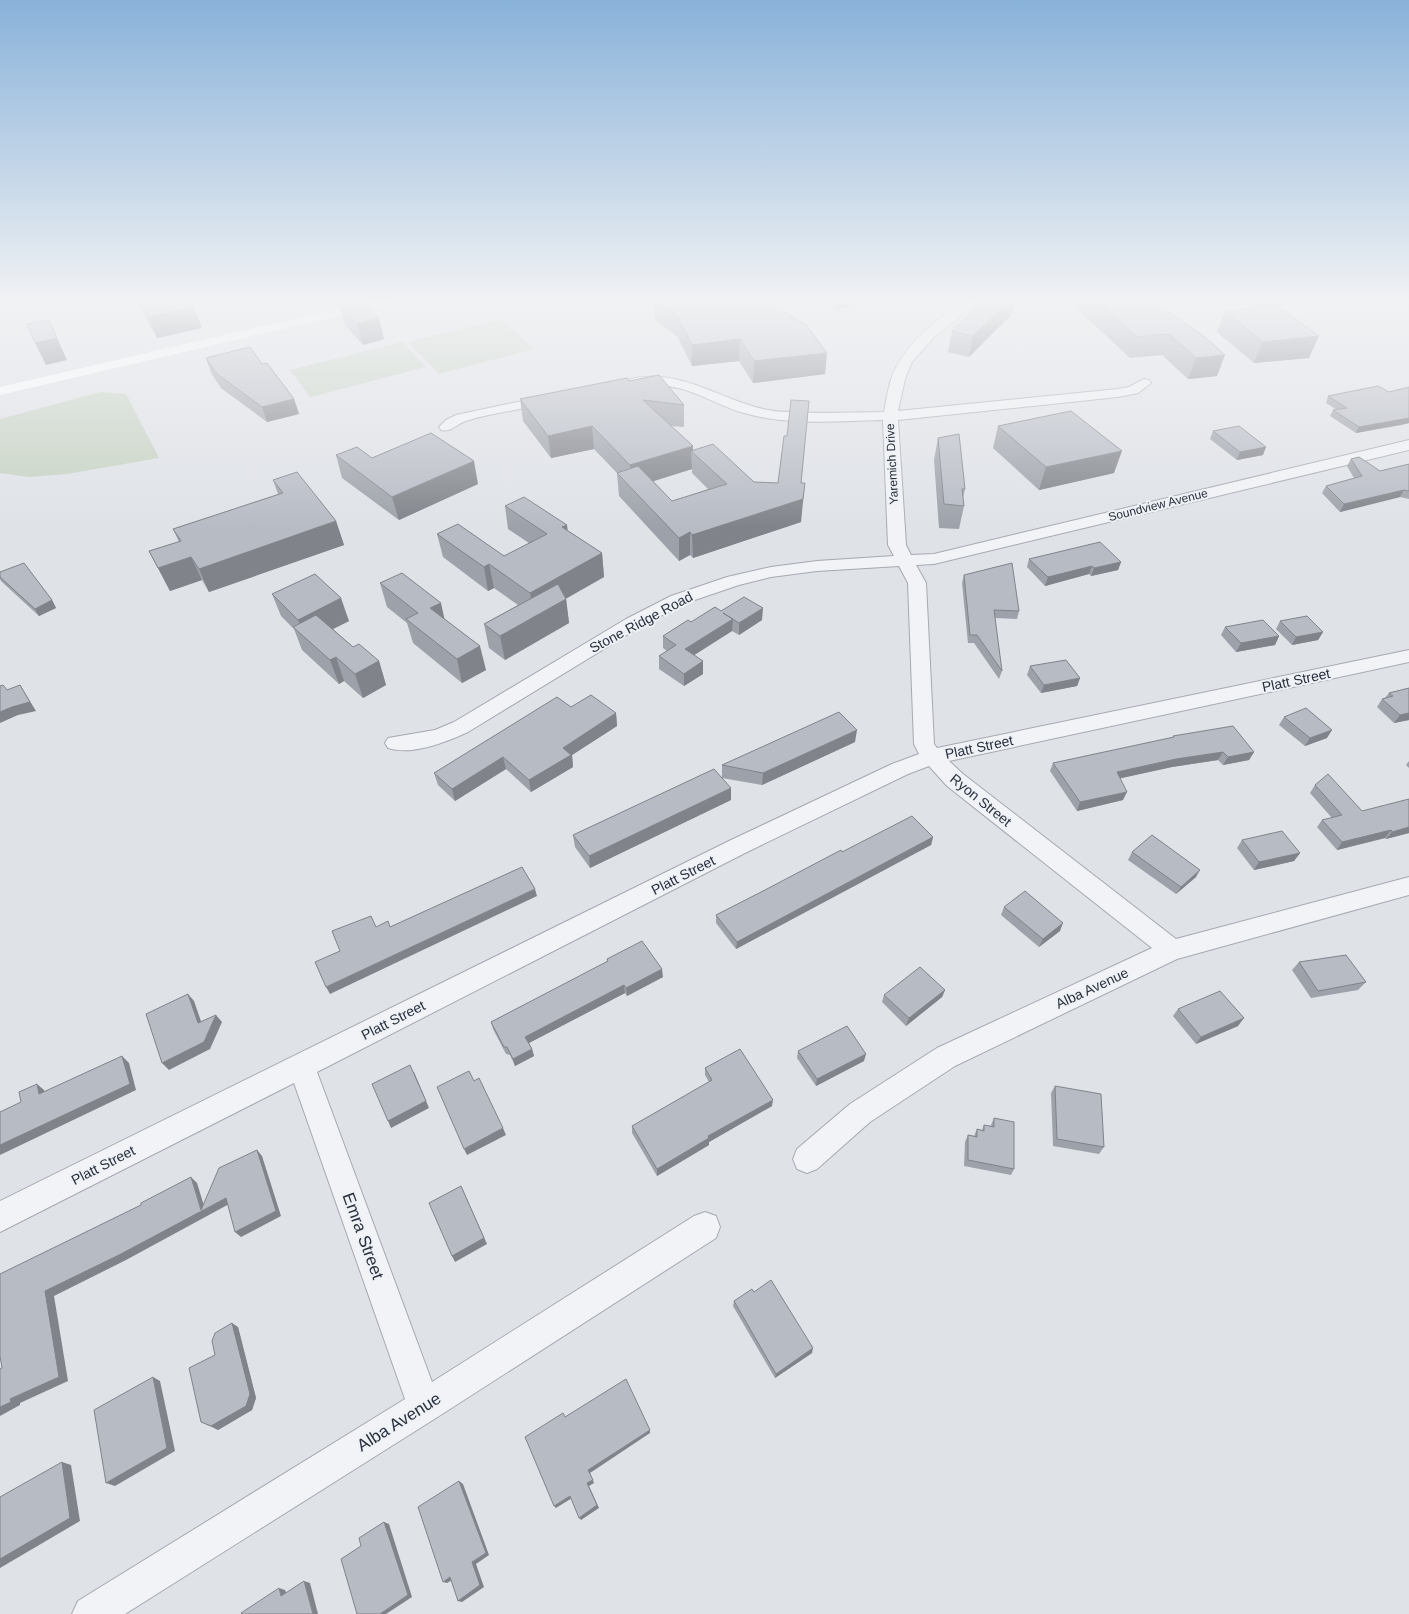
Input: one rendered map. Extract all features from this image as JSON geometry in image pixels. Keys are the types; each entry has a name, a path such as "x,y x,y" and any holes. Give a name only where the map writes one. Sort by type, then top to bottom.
{"street":[{"path":"0,391 59,377"},
{"name":"Yaremich Drive","path":"899,377 890,416 897,545 907,561"},
{"path":"621,384 656,381 682,384 747,410 770,415 807,418 890,416 1118,393 1132,390 1144,383"},
{"path":"446,427 461,418 561,397"},
{"name":"Soundview Avenue","path":"907,561 934,559 1409,445"},
{"name":"Stone Ridge Road","path":"395,743 439,737 461,727 633,623 677,600 703,590 733,580 771,572 817,566 907,561"},
{"name":"Ryon Street","path":"907,561 917,584 924,744 932,757 955,780 1172,950"},
{"name":"Platt Street","path":"0,1217 737,847 900,769 932,757 1409,656"},
{"name":"Alba Avenue","path":"806,1158 860,1113 946,1057 1172,950 1409,886"},
{"name":"Emra Street","path":"301,1066 424,1406"},
{"name":"Alba Avenue","path":"90,1614 424,1406 705,1226"}],"green space":[{"path":"295,377 386,377 310,397"},
{"path":"101,392 126,394 159,458 67,474 29,477 0,473 0,419"}],"building":[{"path":"222,377 278,377 294,399 262,407"},
{"path":"647,377 661,377 684,405 643,400 693,446 630,465 592,426 548,436 520,399 627,378 629,381"},
{"path":"1378,386 1389,392 1409,387 1409,418 1359,427 1333,410 1347,408 1328,396"},
{"path":"791,400 809,401 801,483 805,483 803,499 692,535 690,532 679,538 617,473 638,466 672,501 727,484 691,451 713,444 754,482 778,483 784,436 787,436"},
{"path":"1071,411 1122,451 1046,467 998,426"},
{"path":"1239,426 1266,447 1240,452 1213,431"},
{"path":"431,433 474,461 392,497 336,455 357,447 372,458"},
{"path":"959,434 965,489 962,489 964,506 944,504 938,438"},
{"path":"1359,457 1380,471 1409,464 1409,491 1404,490 1344,504 1326,486 1362,476 1351,459"},
{"path":"297,472 336,521 199,569 191,557 158,568 149,551 181,541 173,529 283,493 273,480"},
{"path":"524,497 567,525 562,527 602,553 530,593 489,564 484,567 437,534 458,524 504,556 547,534 505,506"},
{"path":"1100,542 1121,562 1094,568 1092,566 1048,577 1029,559"},
{"path":"24,563 52,600 35,609 0,577 0,572"},
{"path":"1012,563 1019,611 994,610 1002,671 977,635 970,635 964,575"},
{"path":"402,573 441,603 430,608 480,646 457,659 406,619 418,613 380,583"},
{"path":"315,574 341,598 298,620 272,594"},
{"path":"558,584 566,599 500,636 484,624"},
{"path":"744,597 763,608 739,623 733,619 685,649 703,661 684,674 659,656 676,645 663,636 688,620 691,622 715,607 721,611"},
{"path":"316,615 353,647 359,644 379,661 355,674 336,657 330,660 293,627"},
{"path":"1307,616 1323,632 1296,637 1280,621"},
{"path":"1263,620 1279,636 1241,643 1225,627"},
{"path":"1066,660 1080,678 1044,685 1030,666"},
{"path":"3,685 7,690 20,685 30,702 0,712 0,686"},
{"path":"1409,688 1409,713 1400,715 1382,699 1393,696 1389,693"},
{"path":"591,695 616,713 563,748 571,755 529,780 503,757 452,789 434,773 557,697 571,707"},
{"path":"1306,708 1332,730 1310,738 1284,717"},
{"path":"839,712 857,730 763,773 722,765"},
{"path":"1233,726 1254,752 1228,757 1223,752 1176,759 1117,772 1127,792 1080,802 1053,763 1174,737 1173,736"},
{"path":"714,769 731,788 589,856 573,835"},
{"path":"1328,774 1362,811 1409,799 1409,827 1342,842 1322,820 1342,815 1315,785"},
{"path":"912,816 933,837 737,942 716,915 841,850 842,852"},
{"path":"1282,831 1300,853 1259,862 1242,840"},
{"path":"1152,835 1200,870 1181,887 1132,852"},
{"path":"522,867 535,889 326,987 315,962 340,951 332,931 371,916 376,927 388,921 390,927"},
{"path":"1025,891 1063,923 1043,939 1004,907"},
{"path":"642,941 662,969 626,988 624,985 525,1037 532,1049 513,1059 507,1047 504,1047 491,1022 608,961 607,959"},
{"path":"1346,955 1366,982 1318,991 1299,962"},
{"path":"920,967 945,990 909,1018 884,995"},
{"path":"1220,991 1244,1018 1201,1037 1178,1009"},
{"path":"188,994 198,1023 216,1015 204,1042 162,1063 146,1014"},
{"path":"847,1026 866,1054 817,1079 798,1051"},
{"path":"740,1049 773,1100 708,1136 709,1138 657,1169 632,1126 712,1080 705,1068"},
{"path":"122,1056 130,1084 0,1145 0,1112 21,1102 19,1092 37,1084 39,1094"},
{"path":"410,1065 426,1101 388,1121 372,1084"},
{"path":"469,1071 474,1081 479,1078 503,1128 464,1149 437,1087"},
{"path":"1055,1086 1101,1094 1104,1147 1057,1139"},
{"path":"994,1118 1014,1122 1014,1169 968,1160 968,1135 977,1137 977,1129 984,1131 984,1125 994,1127"},
{"path":"257,1150 276,1211 235,1232 226,1198 119,1255 45,1291 59,1377 10,1399 11,1402 0,1407 0,1369 2,1368 0,1356 0,1274 141,1205 141,1203 191,1177 201,1210 219,1168"},
{"path":"461,1186 484,1238 452,1256 429,1203"},
{"path":"771,1280 813,1348 776,1374 734,1301 752,1289 754,1292"},
{"path":"232,1323 250,1394 246,1406 211,1426 201,1422 189,1368 215,1355 212,1341 215,1333"},
{"path":"153,1377 167,1448 106,1483 94,1410"},
{"path":"626,1379 650,1430 588,1470 593,1480 587,1483 597,1505 579,1518 570,1496 554,1506 525,1437 563,1413 565,1417"},
{"path":"62,1462 70,1518 0,1559 0,1497"},
{"path":"459,1481 486,1553 472,1562 480,1585 458,1601 450,1577 443,1582 418,1507"},
{"path":"384,1522 408,1595 380,1614 357,1614 341,1559 361,1546 359,1538"},
{"path":"304,1581 313,1614 241,1613 279,1588 281,1596"}]}
